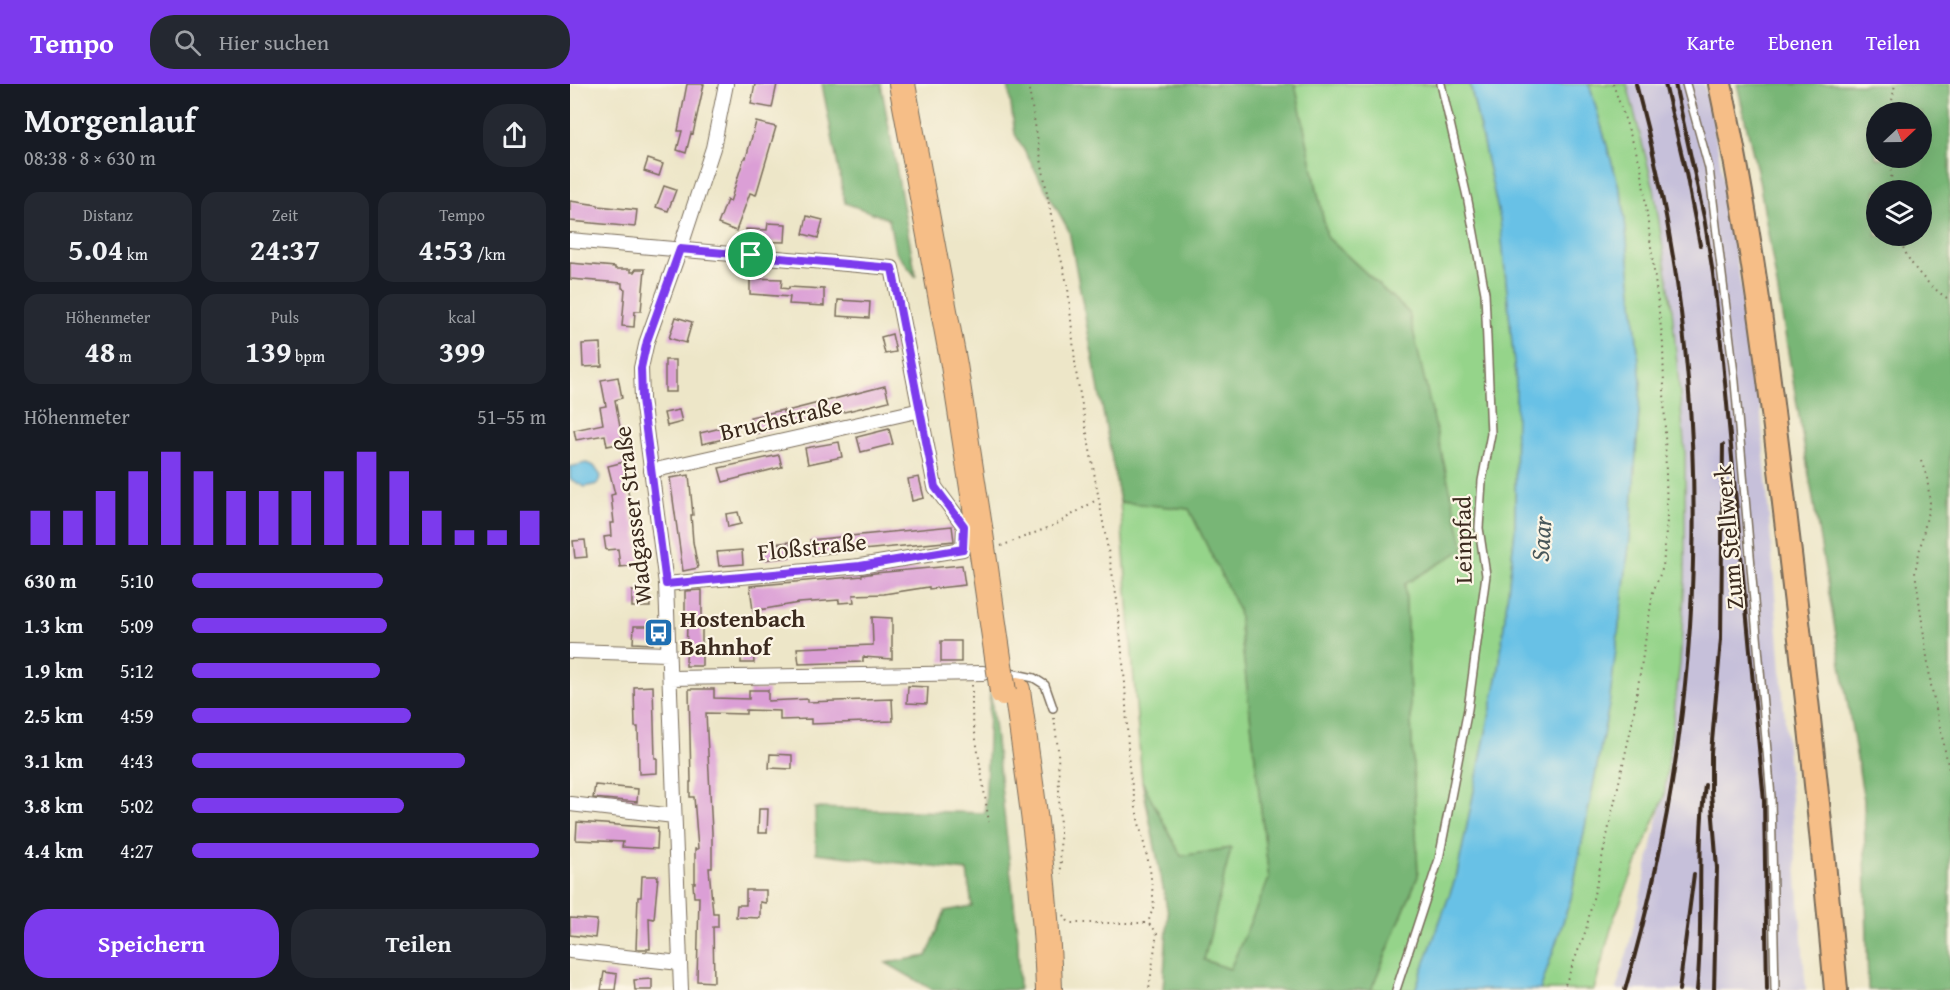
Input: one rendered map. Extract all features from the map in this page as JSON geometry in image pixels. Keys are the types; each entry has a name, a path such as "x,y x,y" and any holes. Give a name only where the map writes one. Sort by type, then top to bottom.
{"highway":[{"path":"902,84 954,365 994,532"},
{"path":"919,84 970,364 994,532 1010,684 1033,990"},
{"path":"1010,684 1040,866 1049,990"}],"main road":[{"path":"1720,84 1762,324 1798,617 1836,990"}],"street":[{"name":"Wadgasser Straße","path":"681,990 666,584 642,399 641,368 647,341 713,148 726,84"},
{"path":"570,240 892,268 921,410"},
{"name":"Bruchstraße","path":"651,471 921,410"},
{"name":"Floßstraße","path":"666,584 860,566 963,549 964,526 935,487 921,410"},
{"path":"570,651 668,654"},
{"path":"670,678 978,673"},
{"path":"570,804 674,816"},
{"path":"570,951 680,963"}],"lane":[{"name":"Leinpfad","path":"1396,990 1439,859 1468,709 1486,575 1479,528 1482,481 1491,434 1485,293 1468,201 1441,84"},
{"name":"Zum Stellwerk","path":"1686,84 1709,168 1735,382 1771,797 1774,990"},
{"path":"990,550 999,605"},
{"path":"1008,661 1010,684"},
{"path":"978,673 1010,684 1034,678 1046,685 1053,708"}],"path":[{"path":"1028,84 1051,216 1068,288 1076,372 1117,600 1125,684 1129,769 1150,869 1154,905 1148,923"},
{"path":"1563,990 1586,930 1632,723 1653,592 1663,567 1667,520 1663,344 1641,166 1613,84"},
{"path":"1892,102 1895,84"},
{"path":"1903,246 1916,268 1942,295 1950,300"},
{"path":"1922,461 1927,477 1930,502 1915,572 1931,685 1950,774"},
{"path":"994,532 1055,525 1098,499"},
{"path":"978,673 972,714 989,822"},
{"path":"1053,708 1058,749 1061,876"},
{"path":"1062,911 1069,923 1148,923 1157,932 1149,990"}],"shaded area":[{"path":"1599,84 1704,84 1713,118 1760,402 1806,990 1616,990 1629,946 1665,787 1681,414"}],"green space":[{"path":"822,84 881,84 916,277 895,251 889,219 845,203"},
{"path":"1008,84 1295,84 1327,237 1409,313 1464,549 1405,584 1418,876 1371,990 1163,990 1168,913 1142,781 1181,856 1231,848 1204,960 1230,969 1269,879 1238,609 1189,509 1120,502 1069,231 1015,134"},
{"path":"1295,84 1470,84 1500,219 1516,384 1515,530 1499,669 1457,874 1415,990 1371,990 1418,876 1405,584 1409,313 1327,237"},
{"path":"1589,84 1627,84 1654,189 1672,308 1685,453 1685,578 1680,663 1664,797 1614,918 1594,990 1540,990 1571,898 1609,705 1630,538 1641,382 1623,201"},
{"path":"1737,84 1950,84 1950,990 1868,990 1864,800 1759,180"},
{"path":"1120,502 1189,509 1238,609 1269,879 1230,969 1204,960 1231,848 1181,856 1142,781"},
{"path":"990,687 1018,939 1019,990 933,990 886,963 927,956 945,911 972,906 967,871 816,853 815,808 985,813"}],"water":[{"name":"Saar","path":"1470,84 1589,84 1623,201 1641,382 1630,538 1609,705 1571,898 1540,990 1415,990 1457,874 1499,669 1515,530 1516,384 1500,219"},
{"path":"586,463 594,466 601,476 597,484 585,487 570,479 570,467"}],"building":[{"path":"687,84 704,84 693,134 691,133 686,153 677,150 682,131 678,131"},
{"path":"755,84 777,84 772,108 751,104"},
{"path":"756,122 776,127 756,195 750,193 736,231 718,224 727,200 730,202"},
{"path":"648,159 663,164 659,176 644,171"},
{"path":"664,186 676,190 668,211 656,207"},
{"path":"570,201 637,210 635,227 570,221"},
{"path":"807,216 823,220 818,238 803,234"},
{"path":"768,223 786,224 785,242 745,241 746,229 767,230"},
{"path":"570,263 631,269 631,272 636,269 645,269 641,311 635,311 634,327 622,326 625,289 622,288 622,283 570,279"},
{"path":"750,278 782,279 781,288 824,289 824,306 789,304 790,297 750,294"},
{"path":"838,300 870,302 869,318 837,316"},
{"path":"676,317 692,322 686,343 669,338"},
{"path":"892,334 896,352 885,354 881,337"},
{"path":"601,343 602,366 583,367 582,344"},
{"path":"665,360 676,360 676,392 665,392"},
{"path":"618,377 622,398 615,400 623,443 607,446 605,435 576,440 574,430 603,424 600,407 606,406 601,380"},
{"path":"885,386 889,401 754,434 750,417 783,410 783,412"},
{"path":"679,410 682,422 667,426 664,413"},
{"path":"729,426 732,437 702,444 700,433"},
{"path":"889,429 893,444 861,452 857,437"},
{"path":"839,442 842,457 808,464 805,448"},
{"path":"779,455 782,467 723,482 719,468"},
{"path":"624,462 640,565 620,567 618,549 606,550 604,537 611,536 610,523 614,523 611,495 615,494 608,466"},
{"path":"689,475 693,542 698,568 683,571 670,478"},
{"path":"919,477 924,498 912,501 908,479"},
{"path":"738,512 741,524 728,527 726,514"},
{"path":"952,526 954,541 812,555 810,540"},
{"path":"585,540 587,557 575,558 573,541"},
{"path":"790,542 791,557 763,560 761,545"},
{"path":"742,550 743,564 719,566 717,552"},
{"path":"962,565 965,585 853,595 854,602 839,603 839,600 799,603 753,611 750,586"},
{"path":"702,590 702,666 686,666 685,591"},
{"path":"632,591 649,591 650,607 632,607"},
{"path":"872,617 892,618 892,659 863,657 863,662 799,664 797,648 873,645"},
{"path":"634,626 653,626 653,644 633,643"},
{"path":"941,641 961,641 961,662 941,662"},
{"path":"753,647 754,663 741,663 741,648"},
{"path":"653,686 657,773 639,774 634,687"},
{"path":"908,686 928,687 927,704 907,703"},
{"path":"689,689 714,689 714,698 749,699 749,690 768,690 768,701 892,699 893,721 811,724 811,719 780,720 780,711 746,710 746,714 706,713 712,832 712,868 709,868 713,913 718,913 718,927 713,927 714,982 697,981 699,897 694,897 693,883 695,883 695,849 698,849 694,797 690,797"},
{"path":"770,754 792,755 792,769 769,768"},
{"path":"595,785 638,789 637,802 593,798"},
{"path":"759,809 768,809 767,833 758,833"},
{"path":"577,822 658,828 657,849 622,847 623,842 576,840"},
{"path":"642,876 658,876 654,919 649,918 650,949 636,949 638,897 641,897"},
{"path":"746,890 766,890 766,903 760,902 760,918 736,917 737,905 746,905"},
{"path":"570,918 597,920 595,938 570,935"},
{"path":"604,972 617,974 615,990 601,990"},
{"path":"652,979 652,990 635,990 634,980"}],"railway":[{"path":"1625,990 1654,878 1675,765 1688,651 1694,538 1691,424 1681,310 1662,197 1636,84"},
{"path":"1665,84 1700,245"},
{"path":"1675,84 1704,217 1723,361 1764,801 1767,990"},
{"path":"1714,990 1717,868 1711,793 1711,753 1721,639 1723,445"},
{"path":"1697,990 1701,836 1705,785"},
{"path":"1679,990 1694,874"}],"place":[{"name":"Hostenbach Bahnhof","path":"659,633"}],"route":[{"path":"680,249 751,255 892,268 935,487 964,526 963,549 860,566 666,584 642,399 641,368 647,341 680,249"}]}
